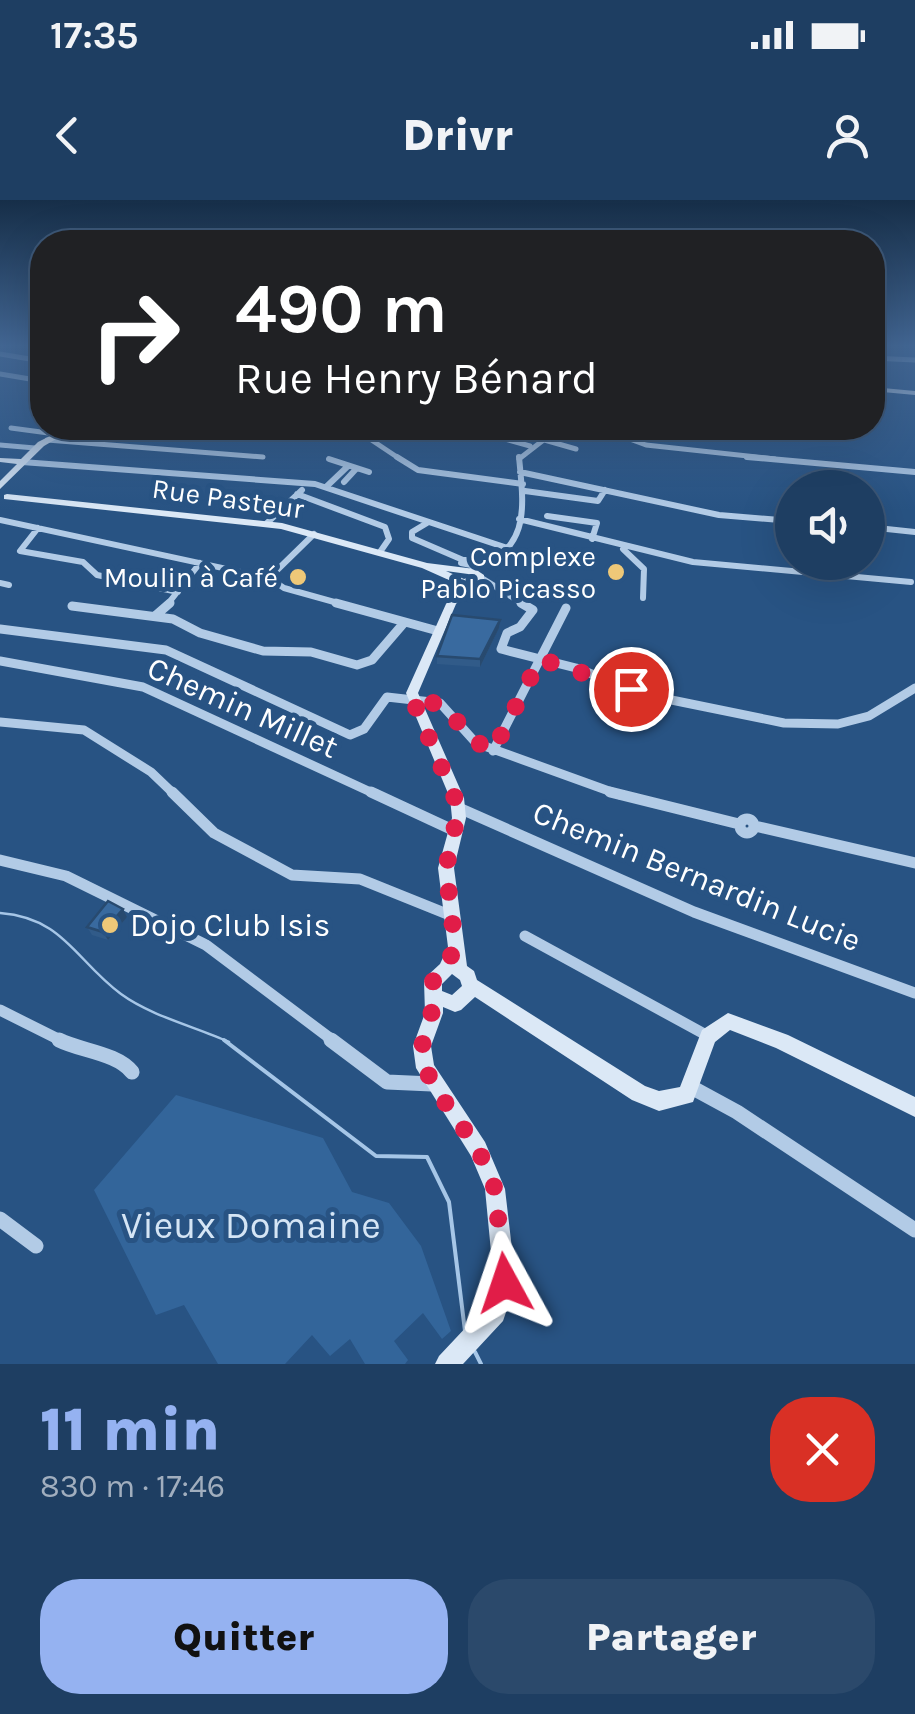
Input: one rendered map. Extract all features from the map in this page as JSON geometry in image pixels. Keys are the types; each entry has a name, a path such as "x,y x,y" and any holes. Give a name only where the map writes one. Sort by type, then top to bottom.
{"main road":[{"path":"5,492 22,462 47,440"},
{"path":"0,460 22,462"},
{"name":"Rue Pasteur","path":"5,492 266,524 384,548 426,566 469,576"},
{"path":"469,576 416,677 412,698 459,808 446,868 455,945 453,969 474,992 638,1093 670,1102 686,1095 708,1036 718,1025 740,1022 915,1107"},
{"path":"453,969 433,981 438,1004 422,1046 432,1084 478,1149 495,1189 503,1300 454,1357"},
{"path":"438,1004 474,992"}],"street":[{"path":"10,428 30,431"},
{"path":"47,440 263,456"},
{"path":"378,440 418,470 598,501 605,490"},
{"path":"508,440 530,446"},
{"path":"469,576 510,549 524,488 519,456 539,440"},
{"path":"544,440 576,449"},
{"path":"632,440 694,453 915,472"},
{"path":"0,444 36,448"},
{"path":"329,459 369,472"},
{"path":"22,462 308,483 510,549"},
{"path":"344,482 352,468"},
{"path":"326,487 352,468"},
{"path":"520,472 719,515 775,520"},
{"path":"266,524 308,483"},
{"path":"298,494 382,525 388,532 384,548 414,540"},
{"path":"547,516 597,523 592,539"},
{"path":"519,519 638,554 912,582"},
{"path":"0,520 270,578 284,588 438,632"},
{"path":"426,523 412,532 414,540 469,576 533,610 520,627 508,633 501,648 576,668 646,694 784,722 855,720 881,711 915,688"},
{"path":"38,528 20,551 83,562 100,576 178,592"},
{"path":"885,529 915,532"},
{"path":"270,578 314,534"},
{"path":"638,554 644,569 643,598"},
{"path":"155,616 200,564"},
{"path":"72,606 155,616 263,651 311,652 357,665 372,660 403,624"},
{"path":"493,751 566,608"},
{"path":"0,629 166,650 350,735 364,729 387,697 446,706 469,738 493,751 632,800 739,824 750,832 755,826 915,862"},
{"name":"Chemin Millet","path":"0,661 143,686 456,830"},
{"path":"0,722 84,730 151,772 214,833 275,866 302,877 373,882 452,916"},
{"name":"Chemin Bernardin Lucie","path":"459,808 666,900 915,993"},
{"path":"0,860 66,876 206,944 387,1082 432,1084"},
{"path":"525,936 708,1036"},
{"path":"0,1010 85,1053 123,1060 132,1072"},
{"path":"691,1087 738,1112 915,1230"},
{"path":"0,1218 36,1246"}],"green space":[{"name":"Vieux Domaine","path":"176,1095 323,1138 352,1192 389,1203 421,1246 451,1331 442,1339 423,1313 394,1341 408,1360 405,1364 365,1364 350,1339 330,1356 312,1335 285,1364 218,1364 184,1305 156,1315 94,1190"}],"building":[{"path":"452,615 500,620 480,659 437,656"},
{"path":"108,901 123,909 103,932 87,927"}],"waterway":[{"path":"0,913 22,917 54,932 133,1002 224,1040"},
{"path":"224,1040 229,1042"},
{"path":"224,1040 376,1156 427,1157 449,1202 465,1331"},
{"path":"475,1352 481,1364"}],"place":[{"name":"Complexe Pablo Picasso","path":"616,572"},
{"name":"Moulin à Café","path":"298,577"},
{"name":"Dojo Club Isis","path":"110,925"}],"route":[{"path":"505,1283 495,1189 488,1168 432,1084 422,1053 423,1038 434,1013 433,981 446,969 455,945 446,868 459,808 412,698 446,706 469,738 493,751 540,659 631,689"}]}
